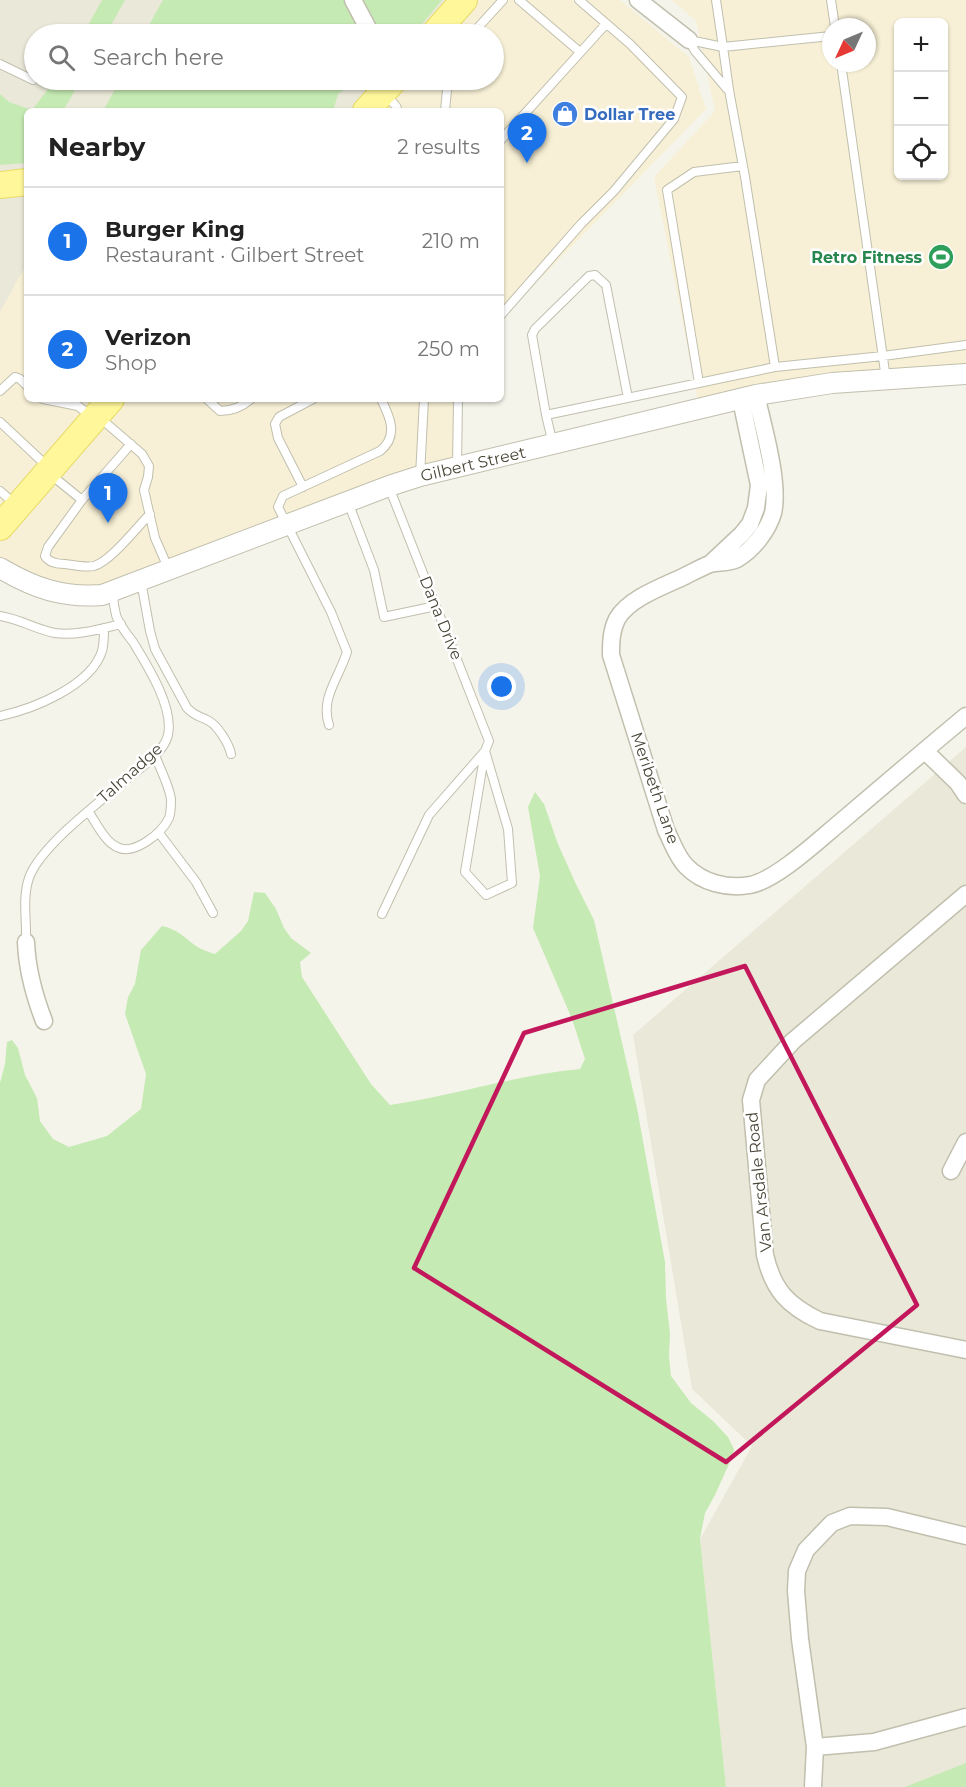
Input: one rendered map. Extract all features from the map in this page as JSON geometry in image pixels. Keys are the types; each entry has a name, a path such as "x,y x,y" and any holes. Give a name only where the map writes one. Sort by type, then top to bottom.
{"main road":[{"path":"443,24 464,0"},
{"path":"366,108 381,101"},
{"path":"0,185 24,182"},
{"path":"0,527 9,499 49,470 100,411"}],"street":[{"path":"353,0 366,24"},
{"path":"638,0 689,40"},
{"name":"Gilbert Street","path":"0,568 30,584 64,595 89,596 113,592 348,501 420,476 749,398 832,383 966,374"},
{"name":"Meribeth Lane","path":"749,398 772,474 773,511 768,526 758,540 736,559 710,564 649,593 627,607 617,619 611,634 610,655 659,808 674,848 686,866 705,880 733,887 752,885 770,878 817,842 966,716"},
{"path":"925,751 958,783 966,795"},
{"name":"Van Arsdale Road","path":"966,894 793,1041 757,1080 750,1100 765,1255 769,1272 782,1294 802,1312 820,1321 966,1350"},
{"path":"26,942 30,978 44,1021"},
{"path":"951,1171 966,1142"},
{"path":"813,1787 815,1747 800,1639 796,1591 797,1571 806,1551 832,1523 850,1516 887,1517 966,1536"},
{"path":"815,1747 874,1742 966,1717"}],"lane":[{"path":"481,24 503,0"},
{"path":"519,0 580,52"},
{"path":"504,312 629,173 674,119 682,97 630,44 579,0"},
{"path":"716,0 775,367"},
{"path":"831,0 834,18"},
{"path":"504,137 606,24"},
{"path":"689,40 723,47 822,37"},
{"path":"689,40 695,51 729,90"},
{"path":"0,64 24,76"},
{"path":"842,72 886,379"},
{"path":"445,108 447,90"},
{"path":"699,383 667,190 694,172 743,166"},
{"path":"553,445 532,334 589,276 595,275 606,285 628,398"},
{"path":"546,415 775,367 966,345"},
{"path":"0,391 13,377 24,383"},
{"path":"59,402 100,411 142,454 149,466 144,490 156,538 169,570"},
{"path":"210,402 220,411 230,411 248,402"},
{"path":"303,486 278,438 275,424 279,417 307,402"},
{"path":"329,725 326,700 343,666 347,652 331,612 278,507 284,496 387,446 391,420 382,402"},
{"path":"420,476 424,402"},
{"path":"457,467 458,402"},
{"path":"0,422 82,500"},
{"path":"131,444 82,500 48,547 45,556 49,562 93,566 118,548 150,514"},
{"name":"Dana Drive","path":"388,486 489,741 485,750"},
{"path":"348,501 374,570 384,616 436,606"},
{"path":"141,581 150,631 156,649 187,708 194,716 210,721 229,744 231,754"},
{"name":"Talmadge","path":"26,942 26,894 29,877 38,859 88,811 155,755 168,737 167,713 162,697 117,617 113,592"},
{"path":"0,616 55,633 87,632 121,624"},
{"path":"0,716 20,712 44,701 86,676 95,666 103,650 104,628"},
{"path":"485,750 508,829 512,883 486,895 465,872 485,750"},
{"path":"382,914 429,815 485,750"},
{"path":"88,811 114,847 124,850 132,849 159,833 170,816 171,798 155,755"},
{"path":"159,833 196,882 213,912"}],"highlighted area":[{"path":"745,966 917,1305 726,1462 414,1268 524,1033"}],"shaded area":[{"path":"0,0 464,0 443,24 24,24 24,90 385,90 369,108 24,108 24,402 26,402 0,527"},
{"path":"464,0 620,0 689,57 706,109 504,316 504,108 369,108 385,90 504,90 504,24 442,24"},
{"path":"672,0 966,0 966,367 700,410 654,177 715,111 696,21"},
{"path":"24,268 24,402 461,402 457,467 102,595 0,568 0,312"},
{"path":"966,747 966,1767 907,1787 726,1787 700,1539 752,1446 692,1389 633,1035"}],"green space":[{"path":"102,0 125,0 112,24 89,24"},
{"path":"163,0 442,0 422,24 150,24"},
{"path":"47,90 75,90 65,108 34,108"},
{"path":"115,90 344,90 338,94 334,108 105,108"},
{"path":"0,94 9,102 26,108 24,108 24,163 0,165"},
{"path":"535,792 544,804 558,844 594,920 637,1108 665,1262 671,1376 691,1403 728,1437 734,1449 705,1513 700,1539 726,1787 0,1787 0,1083 7,1042 12,1040 18,1048 25,1075 37,1098 40,1121 53,1139 69,1147 107,1136 141,1109 146,1074 125,1014 128,997 135,984 141,950 162,926 176,931 198,947 215,954 241,931 248,921 254,892 265,893 291,938 311,953 300,962 302,977 371,1084 390,1105 532,1076 580,1069 585,1059 572,1019 533,928 540,876 528,807"},
{"path":"966,1763 966,1787 905,1787"}],"place":[{"name":"Dollar Tree","path":"565,114"},
{"name":"Verizon","path":"527,163"},
{"name":"Retro Fitness","path":"941,257"},
{"name":"Burger King","path":"108,523"}]}
